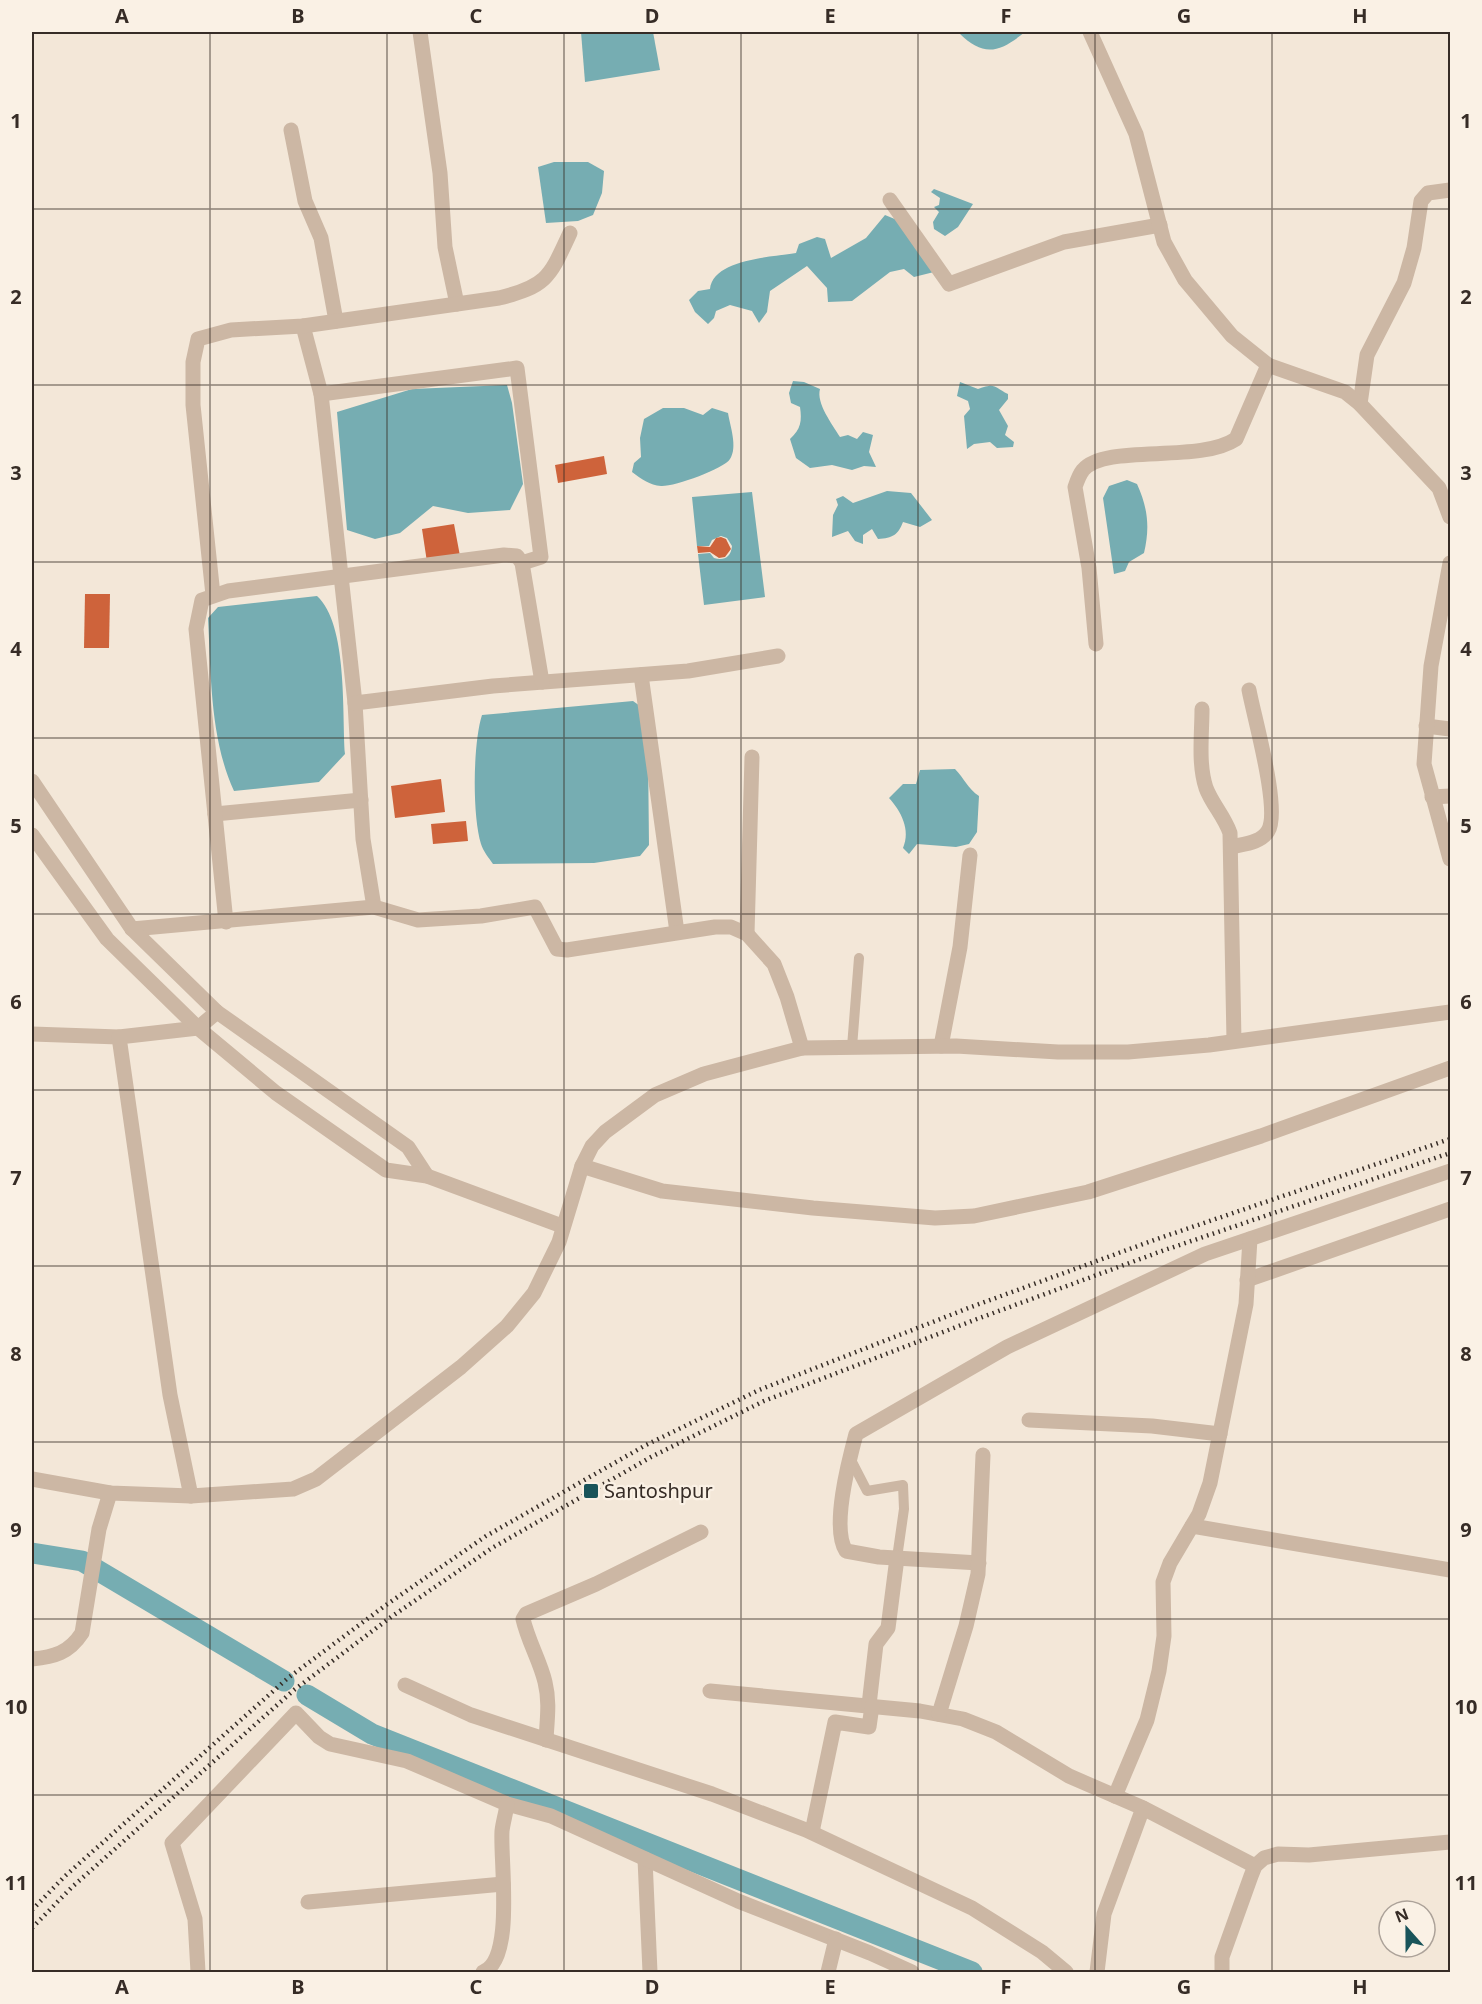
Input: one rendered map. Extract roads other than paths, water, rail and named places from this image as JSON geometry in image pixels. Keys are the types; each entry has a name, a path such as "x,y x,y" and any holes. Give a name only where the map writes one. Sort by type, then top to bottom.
{"street":[{"path":"420,32 440,173 445,247 458,304"},
{"path":"1090,32 1136,134 1164,242 1185,280 1232,336 1268,365 1345,392 1360,404 1439,488 1450,512"},
{"path":"291,130 306,201 321,238 336,321"},
{"path":"1360,404 1367,355 1407,274 1414,248 1421,201 1428,193 1450,190"},
{"path":"890,200 950,284 1064,242 1160,225"},
{"path":"213,595 193,405 194,348 198,339 231,330 303,326 499,298 524,292 540,284 553,268 570,233"},
{"path":"303,326 321,394 355,703 363,839 374,907"},
{"path":"1096,644 1089,568 1074,487 1079,476 1092,464 1110,459 1212,450 1228,444 1236,438 1268,365"},
{"path":"321,394 517,368 541,557 522,563"},
{"path":"226,922 196,629 202,600 213,595 340,577 504,555 517,556 522,563 542,682"},
{"path":"1450,563 1431,666 1424,764 1450,859"},
{"path":"355,703 542,682 688,671 778,656"},
{"path":"640,675 678,932"},
{"path":"1231,847 1251,843 1262,837 1269,830 1272,814 1268,776 1249,690"},
{"path":"1202,709 1203,776 1212,801 1225,819 1231,847 1234,1041"},
{"path":"1426,726 1450,729"},
{"path":"747,934 752,757"},
{"path":"32,781 132,929 217,1012 408,1147 427,1176"},
{"path":"1432,797 1450,796"},
{"path":"215,814 361,800"},
{"path":"32,837 107,939 198,1028 276,1093 386,1170 427,1176 562,1226"},
{"path":"942,1046 960,947 970,855"},
{"path":"132,929 374,907 418,920 481,916 535,907 557,950 567,950 678,932 731,927 747,934 774,964 788,997 802,1048"},
{"path":"32,1034 119,1037 198,1028 217,1012"},
{"path":"32,1479 110,1493 191,1496 293,1489 316,1479 461,1367 507,1326 534,1293 559,1242 582,1166 592,1146 604,1132 655,1095 704,1074 802,1048 942,1046 1128,1052 1422,1018 1450,1012"},
{"path":"119,1037 170,1395 191,1496"},
{"path":"582,1166 662,1191 813,1208 935,1218 974,1216 1088,1192 1261,1136 1450,1068"},
{"path":"979,1563 850,1553 842,1546 843,1484 856,1434 1007,1347 1205,1254 1450,1171"},
{"path":"1247,1280 1450,1209"},
{"path":"1115,1796 1147,1720 1159,1671 1164,1636 1163,1582 1170,1563 1192,1526 1210,1484 1246,1304 1250,1239"},
{"path":"1029,1420 1152,1426 1220,1434"},
{"path":"939,1714 966,1626 979,1563 984,1455"},
{"path":"32,1659 51,1657 72,1648 82,1633 99,1529 110,1493"},
{"path":"1192,1526 1450,1570"},
{"path":"546,1740 549,1703 545,1680 525,1628 523,1619 526,1614 596,1584 701,1532"},
{"path":"812,1832 835,1722 869,1727 876,1644 888,1628 897,1558"},
{"path":"405,1684 471,1715 712,1794 812,1832 972,1908 1042,1952 1066,1972"},
{"path":"710,1691 871,1706 963,1719 996,1732 1069,1776 1143,1808 1255,1866"},
{"path":"198,1972 195,1919 172,1843 296,1713 330,1744 407,1761 507,1804 551,1816 738,1900 912,1972"},
{"path":"483,1972 489,1970 499,1954 503,1918 502,1832 507,1804"},
{"path":"1097,1972 1104,1914 1143,1808"},
{"path":"1222,1972 1222,1958 1255,1866 1263,1858 1278,1854 1309,1855 1450,1842"},
{"path":"645,1859 650,1972"},
{"path":"308,1902 503,1884"},
{"path":"828,1972 836,1939"}],"lane":[{"path":"852,1047 859,958"},
{"path":"850,1458 867,1491 903,1485 904,1509 897,1558"}],"water":[{"path":"581,32 653,32 660,70 585,82"},
{"path":"960,32 1025,32 1000,48 984,49 968,41"},
{"path":"554,162 588,162 604,171 602,193 593,215 578,221 546,223 538,167"},
{"path":"934,189 973,204 958,227 945,236 934,229 933,222 939,212 934,207 939,205 940,198 931,192"},
{"path":"885,215 902,222 942,270 914,277 904,269 890,272 852,301 828,302 827,288 807,266 770,291 767,312 759,323 752,311 730,305 716,311 714,318 708,324 695,312 689,300 698,291 710,289 714,279 721,271 732,265 759,258 796,253 799,244 817,237 825,239 831,258 866,238"},
{"path":"793,381 804,382 820,389 822,407 840,437 848,435 857,439 863,432 873,435 869,452 876,467 864,466 852,470 832,465 810,468 796,458 790,439 799,428 801,416 800,407 791,403 789,393"},
{"path":"960,382 978,389 994,386 1008,394 1008,399 999,410 1008,426 1005,435 1014,442 1013,447 997,448 990,442 974,444 967,449 964,416 970,409 968,401 957,396"},
{"path":"507,385 512,403 523,484 510,510 468,513 433,506 400,533 375,539 347,530 337,412 412,389"},
{"path":"663,408 684,408 703,415 712,408 728,413 733,443 730,459 709,472 667,486 649,483 632,472 634,463 641,457 640,438 644,419"},
{"path":"1127,480 1137,484 1144,501 1147,518 1146,544 1144,553 1129,562 1125,571 1114,574 1103,498 1109,486"},
{"path":"887,491 911,493 932,520 920,527 903,522 894,535 883,539 878,539 872,529 863,535 863,544 855,541 848,531 832,537 833,515 838,505 836,499 843,496 853,503"},
{"path":"752,492 765,597 704,605 698,554 710,553 714,558 724,558 729,555 732,546 727,538 721,536 712,540 709,546 697,546 692,497"},
{"path":"317,596 327,609 339,647 345,754 319,782 234,791 220,750 216,728 208,618 218,607"},
{"path":"633,701 640,706 648,751 649,845 640,856 594,863 493,864 481,844 476,816 475,760 482,715"},
{"path":"955,769 979,796 977,832 969,844 956,847 917,844 909,854 903,848 906,834 904,821 889,798 903,784 916,784 920,770"}],"waterway":[{"path":"32,1553 82,1561 284,1681"},
{"path":"307,1695 372,1734 972,1972"}],"railway":[{"path":"32,1910 65,1876 288,1678 386,1605 486,1536 646,1445 759,1390 971,1307 1157,1239 1450,1139"},
{"path":"32,1928 71,1888 294,1690 391,1617 492,1548 651,1457 764,1401 977,1319 1162,1251 1450,1153"}],"place":[{"name":"Santoshpur","path":"591,1491"}]}
